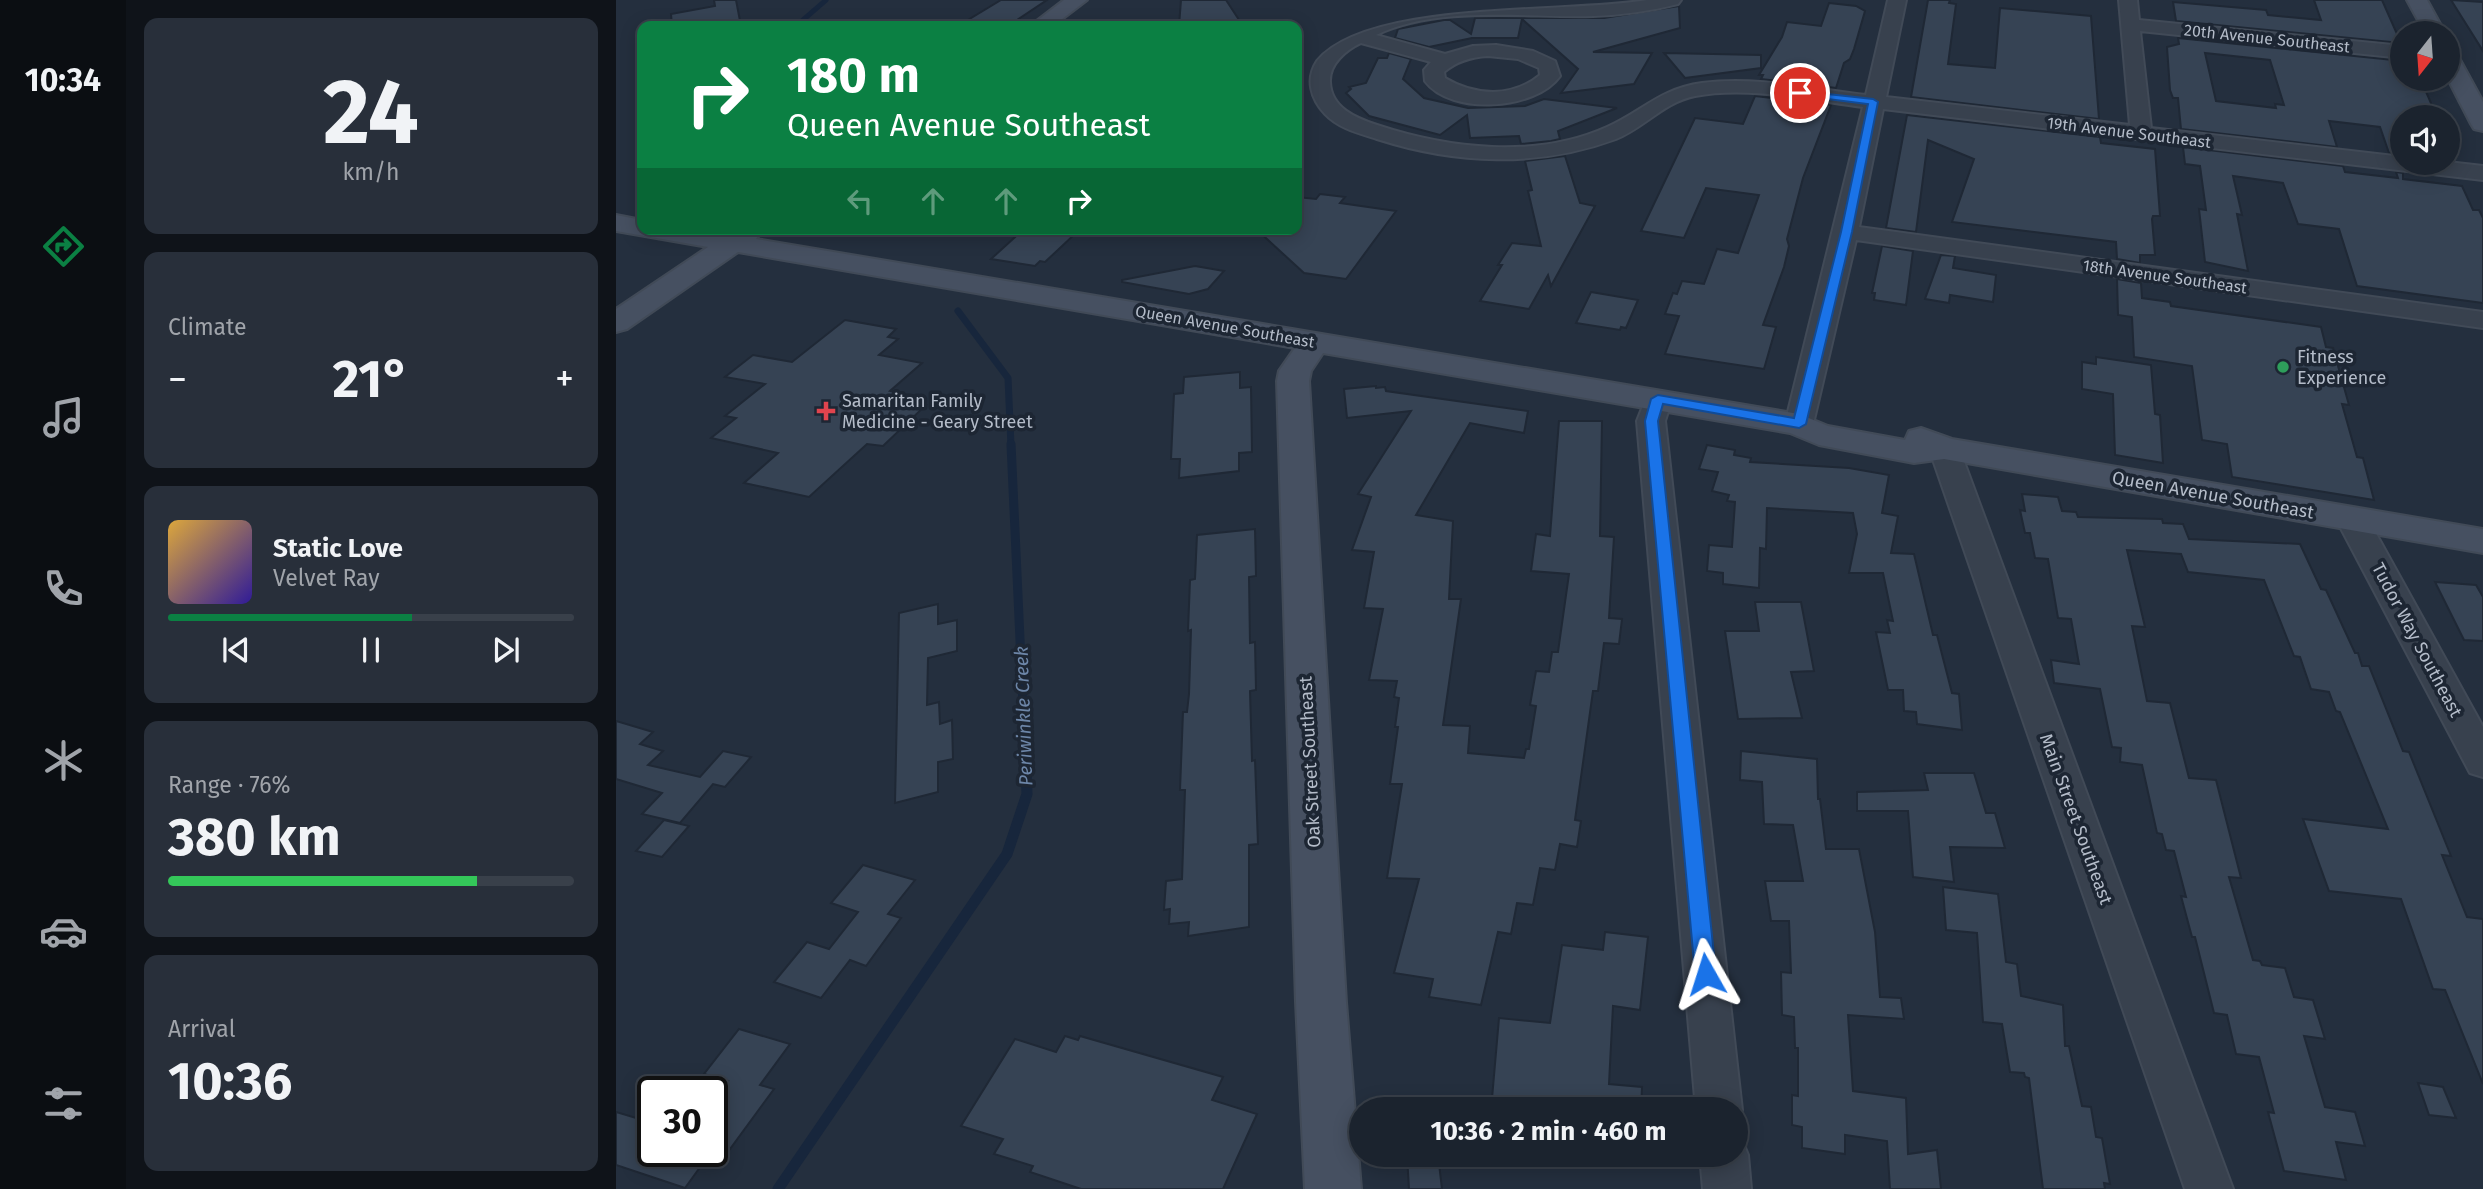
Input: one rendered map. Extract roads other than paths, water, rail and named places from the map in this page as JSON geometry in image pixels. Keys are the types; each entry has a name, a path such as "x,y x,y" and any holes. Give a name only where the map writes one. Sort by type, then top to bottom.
{"main road":[{"path":"1047,21 1077,0"},
{"path":"2417,0 2428,21"},
{"path":"2460,81 2483,124"},
{"path":"616,223 637,227"},
{"path":"616,323 742,236"},
{"name":"Queen Avenue Southeast","path":"742,236 1315,341 1799,424 1819,435 1914,452 1944,448 2483,541"},
{"name":"Oak Street Southeast","path":"1315,341 1295,371 1293,381 1321,1002 1333,1189"}],"street":[{"name":"19th Avenue Southeast","path":"1672,0 1654,5 1584,11 1489,7 1448,10 1407,18 1358,36 1335,50 1320,69 1320,92 1330,109 1346,121 1398,140 1454,151 1552,149 1609,134 1634,122 1665,100 1722,87 2483,173"},
{"path":"1799,424 1846,232 1897,0"},
{"path":"2128,0 2141,134"},
{"name":"20th Avenue Southeast","path":"2131,25 2390,51"},
{"path":"1358,36 1444,60 1464,53 1513,51 1534,56 1548,65 1550,76 1541,86 1522,94 1496,98 1469,96 1448,90 1435,81 1434,70 1444,60"},
{"name":"18th Avenue Southeast","path":"1846,232 2483,320"},
{"path":"1658,399 1651,421 1718,1097"},
{"name":"Main Street Southeast","path":"1944,448 2209,1189"},
{"name":"Tudor Way Southeast","path":"2351,519 2483,762"},
{"path":"1725,1167 1727,1189"}],"waterway":[{"name":"Periwinkle Creek","path":"802,21 826,0"},
{"name":"Periwinkle Creek","path":"958,311 1008,378 1011,446"},
{"name":"Periwinkle Creek","path":"1011,444 1026,770"},
{"name":"Periwinkle Creek","path":"778,1189 1007,854 1027,794 1026,769"}],"place":[{"name":"Fitness Experience","path":"2283,367"},
{"name":"Samaritan Family Medicine - Geary Street","path":"826,411"}]}
